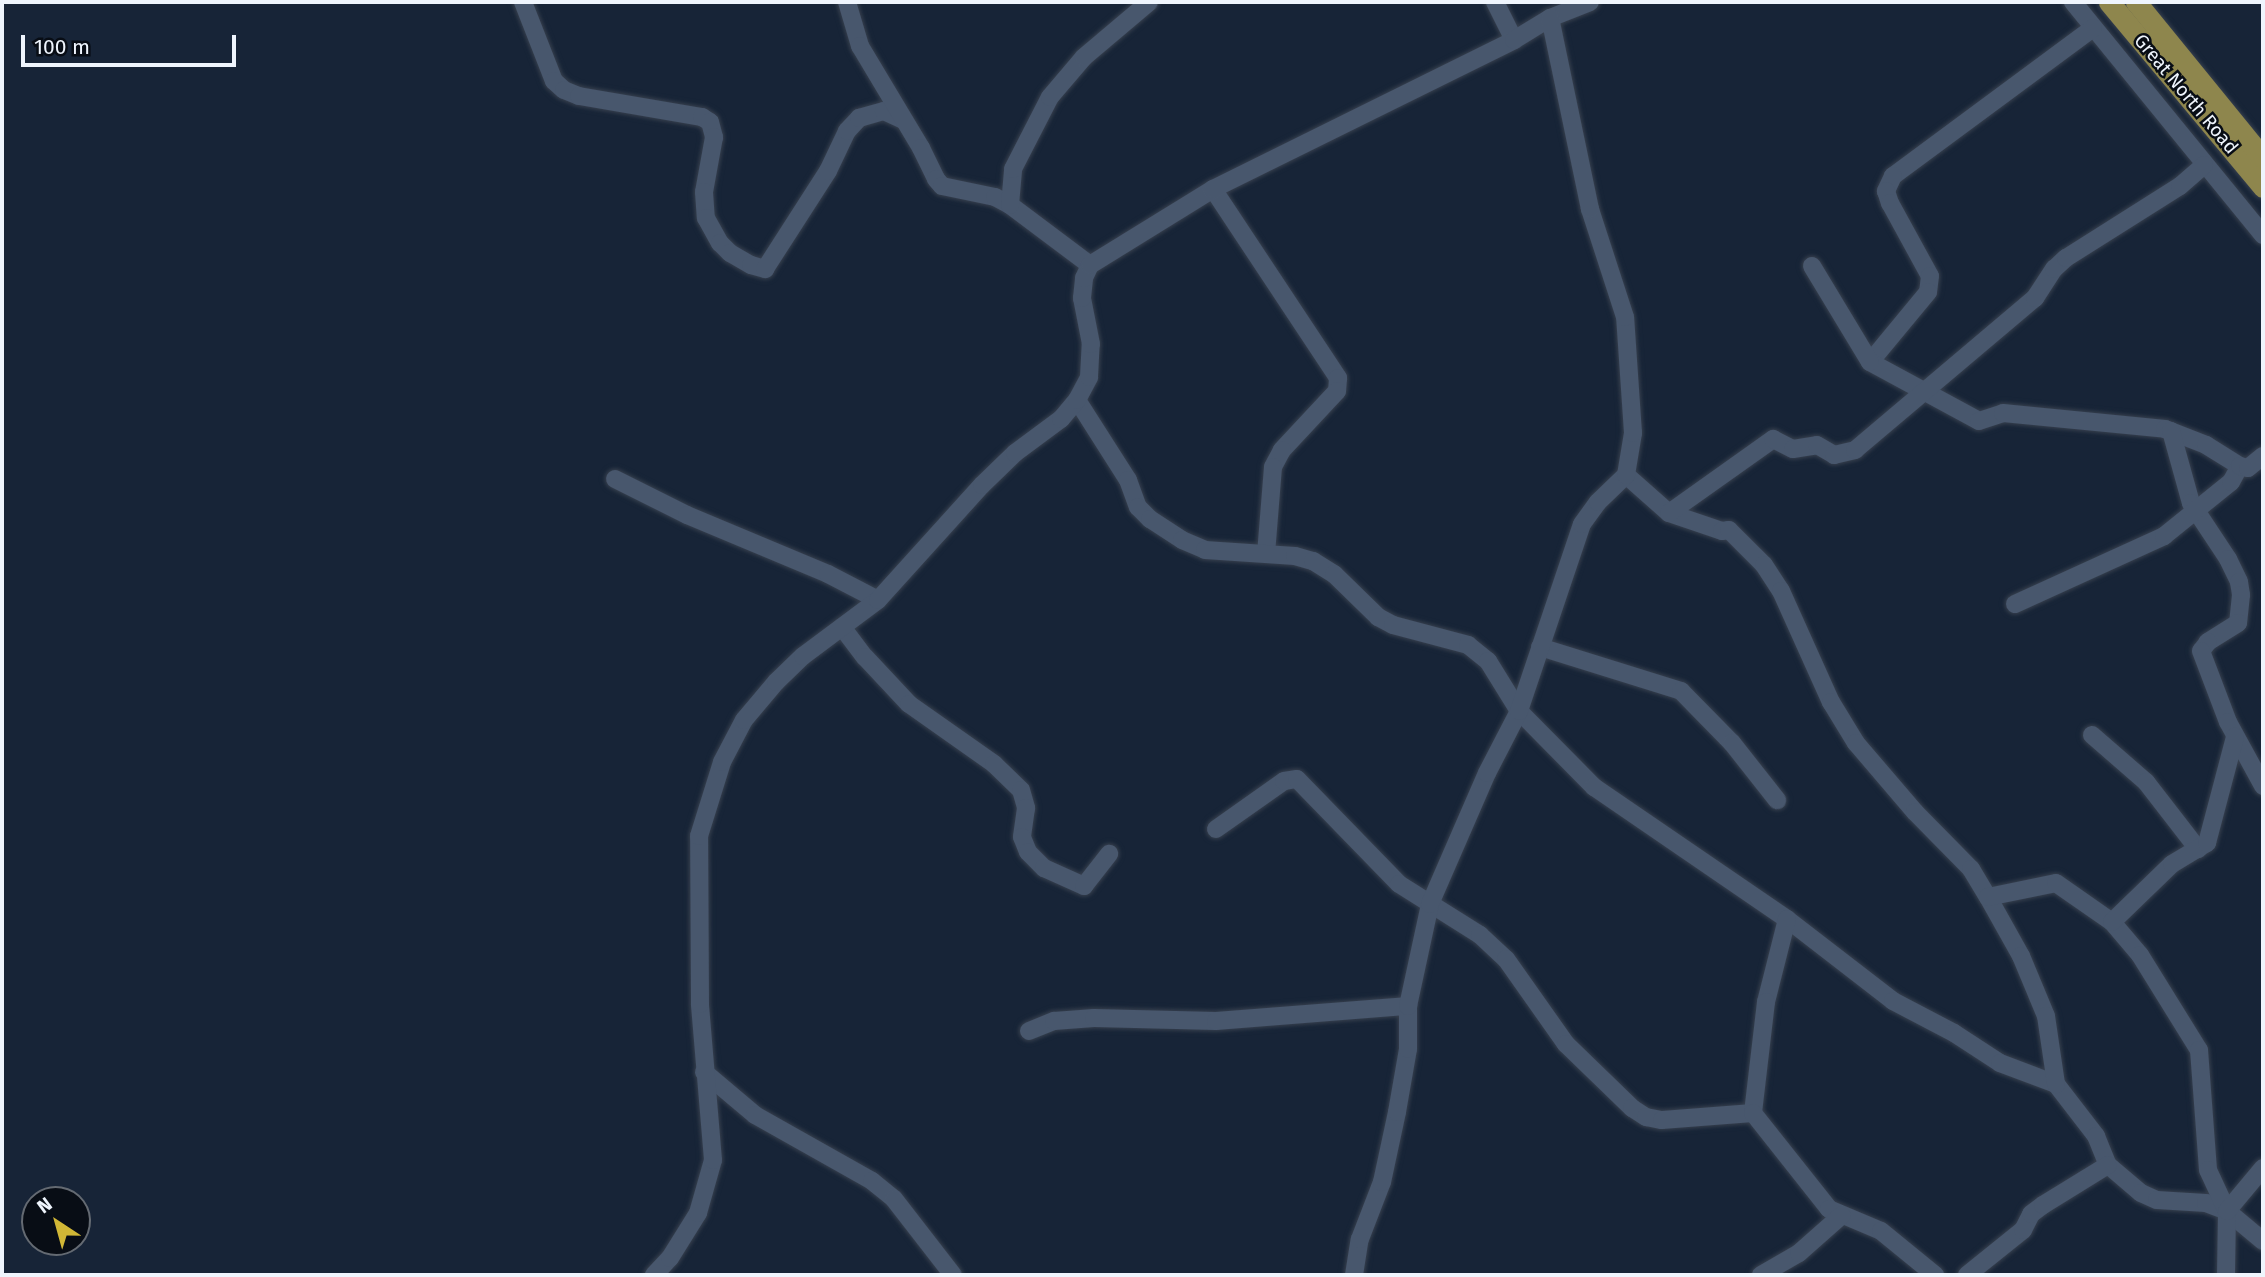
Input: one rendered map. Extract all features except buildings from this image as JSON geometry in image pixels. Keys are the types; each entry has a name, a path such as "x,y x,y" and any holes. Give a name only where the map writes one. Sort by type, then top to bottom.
{"main road":[{"name":"Great North Road","path":"2109,2 2263,187"},
{"name":"Great North Road","path":"2136,2 2263,158"}],"street":[{"path":"523,2 554,80 564,90 579,96 702,117 710,122 714,137 704,191 706,218 730,253 751,265 765,269 828,171 847,131 859,118 884,111 904,120"},
{"path":"847,2 860,46 921,148 930,171 942,186 995,197 1010,205 1090,265"},
{"path":"1010,205 1013,169 1050,97 1084,57 1149,2"},
{"path":"1496,2 1514,40"},
{"path":"654,1275 670,1258 698,1213 713,1160 704,1072 697,872 699,836 722,762 744,720 776,682 803,656 878,600 982,485 1015,453 1061,419 1077,400 1089,377 1091,344 1082,298 1084,278 1090,265 1213,189 1514,40 1549,18 1590,2"},
{"path":"2073,2 2263,235"},
{"path":"1354,1275 1360,1240 1382,1182 1397,1112 1408,1049 1408,1006 1430,904 1482,784 1519,711 1582,524 1598,502 1626,475 1633,433 1625,317 1590,209 1549,18"},
{"path":"1870,362 1928,292 1930,284 1930,276 1903,231 1886,191 1893,176 2093,28"},
{"path":"1669,513 1736,468 1768,441 1780,441 1793,449 1817,445 1834,455 1855,450 2035,298 2054,269 2066,258 2180,186 2204,165"},
{"path":"1213,189 1338,378 1337,391 1282,450 1273,467 1266,554"},
{"path":"1812,266 1870,362 1979,421 2003,413 2171,431 2206,445 2248,468 2263,456"},
{"path":"1077,400 1128,480 1138,507 1150,519 1182,540 1205,550 1266,554 1313,561 1334,574 1378,617 1393,625 1468,646 1488,661 1519,711 1594,787 1787,919 1905,1009 1954,1033 2000,1063 2056,1084"},
{"path":"2171,431 2187,493 2196,512 2234,569 2241,595 2238,623 2208,642 2202,651 2235,737 2263,786"},
{"path":"2015,604 2164,536 2231,482 2240,466"},
{"path":"1626,475 1669,513 1722,531 1729,530 1764,565 1781,591 1831,702 1856,743 1915,812 1971,869 1988,897 2021,956 2046,1016 2056,1084 2096,1136 2108,1165 2134,1187 2157,1200 2206,1203 2227,1211 2263,1241"},
{"path":"615,479 687,515 828,574 878,600"},
{"path":"842,627 865,657 909,704 994,764 1021,790 1026,808 1022,836 1028,852 1044,868 1084,886 1110,854"},
{"path":"1540,647 1681,691 1732,743 1777,800"},
{"path":"2092,735 2146,782 2198,849"},
{"path":"2112,922 2172,864 2207,843 2235,737"},
{"path":"1216,829 1284,781 1297,779 1325,804 1399,884 1480,935 1506,958 1566,1044 1632,1108 1646,1117 1662,1120 1754,1113"},
{"path":"1988,897 2056,883 2112,922 2140,955 2199,1050 2208,1170 2227,1211 2226,1275"},
{"path":"1787,919 1766,1002 1754,1113 1823,1203 1842,1215 1881,1231 1935,1275"},
{"path":"1029,1031 1054,1021 1094,1018 1216,1021 1408,1006"},
{"path":"704,1072 755,1115 872,1181 894,1199 953,1275"},
{"path":"1967,1275 2023,1230 2031,1214 2108,1165"},
{"path":"2227,1211 2263,1168"},
{"path":"1761,1275 1800,1253 1842,1215"}]}
